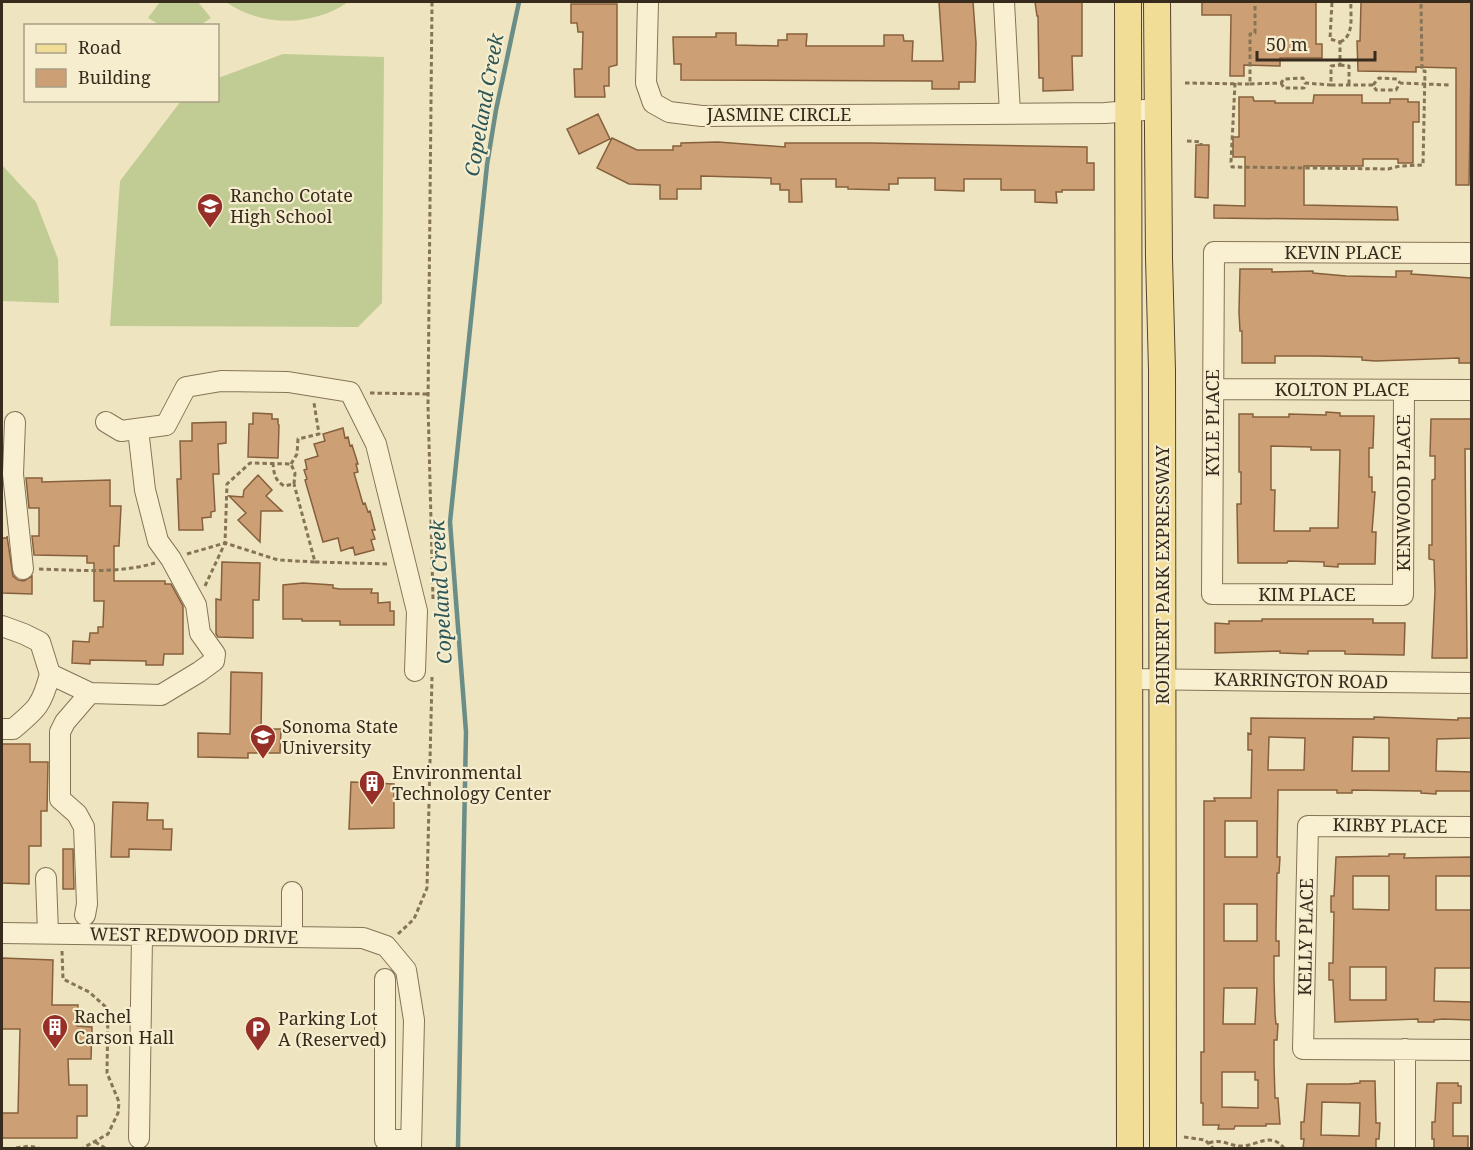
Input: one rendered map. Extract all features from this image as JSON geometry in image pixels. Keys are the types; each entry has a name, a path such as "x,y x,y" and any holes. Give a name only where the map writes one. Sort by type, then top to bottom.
{"main road":[{"name":"ROHNERT PARK EXPRESSWAY","path":"1128,2 1137,111 1130,679 1130,1149"},
{"name":"ROHNERT PARK EXPRESSWAY","path":"1157,2 1163,679 1174,1143"}],"street":[{"name":"JASMINE CIRCLE","path":"648,2 646,83 653,103 669,112 702,116 1137,111"},
{"path":"1004,2 1010,113"},
{"name":"KEVIN PLACE","path":"1214,252 1472,254"},
{"name":"KYLE PLACE","path":"1212,594 1214,252"},
{"path":"106,422 122,431 165,425 186,387 221,381 288,382 350,392 376,444 417,611 424,674"},
{"name":"KOLTON PLACE","path":"1213,389 1472,390"},
{"name":"KENWOOD PLACE","path":"1403,595 1404,390"},
{"path":"15,422 13,474 23,568"},
{"path":"50,674 90,693 161,695 214,661 215,654 200,633 196,605 171,559 158,541 145,490 138,429"},
{"name":"KIM PLACE","path":"1212,594 1403,595"},
{"path":"2,626 40,642 50,674 44,697 33,712 13,729 2,729"},
{"name":"KARRINGTON ROAD","path":"1130,679 1472,683"},
{"path":"85,915 87,904 84,827 77,814 60,799 60,732 64,722 90,693"},
{"name":"KIRBY PLACE","path":"1308,826 1472,827"},
{"name":"KELLY PLACE","path":"1308,826 1303,1048 1405,1049"},
{"path":"46,878 48,933"},
{"path":"292,892 292,937"},
{"name":"WEST REDWOOD DRIVE","path":"2,933 363,938 386,945"},
{"path":"139,1138 142,936"},
{"path":"385,979 385,1140 411,1144 414,1020 406,970 386,945"},
{"path":"1405,1149 1405,1049 1472,1050"}],"path":[{"path":"432,2 428,394 434,605"},
{"path":"1250,84 1250,34 1255,33 1255,2"},
{"path":"1332,2 1330,39 1340,42 1346,40 1350,35 1351,2"},
{"path":"1235,83 1232,167 1388,169 1423,165 1425,72 1422,71 1421,2"},
{"path":"1340,42 1340,65"},
{"path":"1331,85 1331,66 1340,65 1349,66 1349,85"},
{"path":"1185,83 1281,83 1284,79 1303,78 1305,83 1304,88 1284,88 1281,83"},
{"path":"1305,83 1373,85 1379,78 1397,79 1400,83 1449,85"},
{"path":"1373,85 1376,90 1396,90 1400,83"},
{"path":"1187,141 1202,142 1202,145"},
{"path":"291,464 297,454 298,439 319,434 314,409 314,386"},
{"path":"350,392 428,394"},
{"path":"196,605 225,543 226,484 250,463 291,464"},
{"path":"273,463 277,481 284,486 294,484"},
{"path":"291,464 295,473 294,484 315,562"},
{"path":"23,568 108,570 137,568 225,543 278,560 392,564 404,562"},
{"path":"386,945 414,919 427,888 424,674"},
{"path":"62,951 63,979 89,992 108,1009 107,1073 119,1102 118,1113 108,1134 83,1149"},
{"path":"1174,1143 1199,1138 1209,1143 1213,1149"},
{"path":"1209,1143 1219,1140 1245,1146 1264,1140 1281,1145 1284,1149"},
{"path":"95,1142 105,1149"},
{"path":"16,1149 29,1146 39,1149"}],"green space":[{"path":"160,2 198,2 211,18 202,24 158,24 148,18"},
{"path":"226,2 348,2 319,16 287,21 255,16"},
{"path":"283,54 384,57 382,303 358,327 110,326 120,181 180,102 219,102 219,78"},
{"path":"2,165 36,202 58,259 59,303 2,301"}],"building":[{"path":"939,2 973,2 976,43 975,82 959,82 959,89 932,89 932,81 681,80 681,64 674,64 673,37 716,37 716,33 736,33 736,45 778,46 778,40 787,40 787,34 807,34 806,46 884,46 884,35 903,35 904,41 913,41 912,61 943,61"},
{"path":"1035,2 1082,2 1082,56 1072,56 1073,90 1043,91 1043,78 1039,78 1038,16"},
{"path":"1202,2 1316,2 1316,44 1322,44 1322,58 1280,58 1280,66 1244,65 1244,76 1230,76 1231,15 1202,15"},
{"path":"1361,2 1472,2 1469,185 1456,185 1456,68 1416,67 1416,72 1358,71 1357,41 1360,41"},
{"path":"571,4 617,4 617,65 609,67 609,86 604,86 605,97 575,97 574,69 582,69 583,32 578,32 577,23 571,23"},
{"path":"1314,95 1362,95 1362,103 1390,103 1390,99 1408,99 1408,102 1419,102 1419,122 1413,122 1413,163 1398,163 1398,159 1363,159 1363,166 1304,166 1304,205 1397,207 1398,220 1214,218 1214,205 1245,206 1245,157 1233,157 1233,137 1239,137 1239,97 1253,97 1254,101 1275,101 1275,103 1313,103"},
{"path":"598,114 610,139 579,154 567,129"},
{"path":"612,138 637,150 673,150 673,146 681,146 681,143 718,142 785,147 785,143 870,143 1087,147 1087,163 1094,163 1094,190 1056,192 1057,203 1035,202 1035,190 1001,190 1001,179 964,179 964,191 935,190 935,178 898,178 898,184 889,184 889,190 836,187 836,179 801,179 802,202 789,202 789,190 780,190 780,184 771,184 771,178 701,176 701,189 677,189 677,199 660,199 660,185 629,184 597,168"},
{"path":"1196,145 1209,145 1208,198 1195,197"},
{"path":"1240,269 1396,277 1396,271 1412,271 1411,274 1471,278 1472,363 1459,363 1459,358 1376,361 1362,360 1362,357 1275,356 1275,363 1242,363 1242,331 1240,331 1239,312"},
{"path":"1326,412 1340,413 1340,416 1374,416 1373,448 1369,448 1369,477 1372,477 1372,492 1375,492 1372,532 1376,532 1375,564 1338,564 1338,567 1324,566 1324,562 1238,563 1237,504 1241,504 1239,414 1253,414 1253,417 1289,417 1289,414 1326,415","holes":["1271,446 1311,447 1311,450 1340,450 1338,528 1274,531 1275,490 1271,490"]},
{"path":"253,413 272,414 272,419 278,419 278,458 248,457 249,424 253,424"},
{"path":"1431,419 1472,419 1472,449 1465,449 1467,658 1432,658 1435,591 1434,560 1429,559 1429,545 1432,545 1432,480 1435,479 1435,456 1430,456"},
{"path":"226,422 226,443 218,444 219,474 213,474 215,511 211,512 211,517 202,518 203,530 179,530 177,479 181,479 180,441 192,441 192,423"},
{"path":"343,428 345,438 348,437 350,446 352,445 358,464 356,464 358,472 354,473 363,504 365,503 368,512 370,511 375,530 372,530 375,539 371,540 374,550 355,555 353,547 341,551 338,538 323,542 304,470 307,469 305,460 318,456 314,444 325,441 323,434"},
{"path":"258,475 272,490 266,496 282,511 261,511 260,542 238,520 246,513 229,496 243,497 244,490"},
{"path":"26,478 42,478 42,482 110,480 110,506 121,506 119,546 114,546 114,581 165,581 165,584 171,584 183,606 183,654 164,654 163,665 146,665 146,661 90,660 90,664 72,663 73,641 89,642 90,633 98,633 98,627 103,627 104,601 94,601 94,563 87,563 87,556 34,555 32,536 39,536 39,508 29,508"},
{"path":"7,536 13,576 24,581 32,576 32,594 2,593 2,538 7,538"},
{"path":"222,562 260,563 259,600 253,600 253,638 218,637 216,634 216,599 221,600"},
{"path":"303,583 333,585 333,588 340,589 372,589 371,593 378,593 378,603 390,602 390,611 394,611 394,625 340,625 340,621 283,619 283,585"},
{"path":"1262,619 1373,619 1373,623 1405,623 1404,655 1345,654 1345,651 1308,651 1308,654 1280,653 1280,651 1215,653 1215,623 1229,624 1229,621 1262,621"},
{"path":"231,672 262,673 261,729 281,729 280,753 248,753 248,758 198,757 198,733 230,734"},
{"path":"1374,717 1458,720 1458,718 1472,718 1472,738 1437,739 1436,771 1472,772 1472,791 1436,791 1436,794 1421,793 1421,791 1352,790 1352,793 1337,793 1337,790 1278,790 1277,857 1280,857 1279,873 1277,873 1276,941 1279,941 1279,956 1274,956 1275,1014 1276,1024 1278,1024 1277,1040 1274,1040 1274,1064 1275,1098 1278,1098 1280,1124 1235,1126 1234,1129 1218,1129 1219,1125 1203,1125 1201,1052 1204,1052 1204,801 1215,801 1214,798 1251,798 1252,750 1248,750 1248,733 1251,734 1251,718 1374,719","holes":["1269,737 1305,738 1304,770 1268,770","1353,737 1389,738 1389,771 1352,771","1225,821 1257,821 1257,857 1225,857","1224,904 1257,904 1257,941 1224,941","1224,988 1257,988 1255,1024 1223,1024","1222,1072 1255,1072 1255,1080 1258,1080 1258,1108 1222,1107"]},
{"path":"2,744 30,744 30,762 48,762 47,811 41,811 41,846 29,846 29,884 2,883"},
{"name":"Environmental Technology Center","path":"351,782 394,784 394,828 349,829"},
{"path":"113,802 148,803 147,820 163,820 163,829 172,829 171,850 129,849 129,857 111,857"},
{"path":"63,849 73,849 74,889 63,889"},
{"path":"1389,854 1405,854 1404,858 1472,857 1472,876 1436,876 1436,910 1472,910 1472,968 1435,968 1434,1001 1472,1002 1472,1020 1335,1022 1333,980 1329,980 1329,963 1333,963 1334,912 1331,912 1331,896 1334,896 1336,857 1389,856","holes":["1353,876 1389,876 1389,910 1353,909","1350,967 1386,967 1386,1000 1350,1000"]},
{"name":"Rachel Carson Hall","path":"2,958 53,960 52,1005 78,1005 77,1026 92,1027 91,1059 68,1059 69,1085 87,1085 87,1116 77,1116 77,1138 2,1138 2,1113 18,1113 20,1029 2,1029"},
{"path":"1360,1081 1375,1081 1376,1123 1380,1123 1376,1149 1303,1149 1301,1122 1304,1122 1307,1084 1360,1083","holes":["1322,1102 1360,1103 1359,1136 1321,1135"]},
{"path":"1437,1083 1458,1083 1458,1086 1461,1086 1461,1103 1453,1103 1453,1136 1468,1136 1468,1149 1434,1149 1432,1122 1435,1122"}],"waterway":[{"name":"Copeland Creek","path":"458,1148 466,732 450,522 487,165 519,2"}],"place":[{"name":"Rancho Cotate High School","path":"210,229"},
{"name":"Sonoma State University","path":"263,760"},
{"name":"Environmental Technology Center","path":"372,806"},
{"name":"Rachel Carson Hall","path":"55,1050"},
{"name":"Parking Lot A (Reserved)","path":"258,1052"}]}
